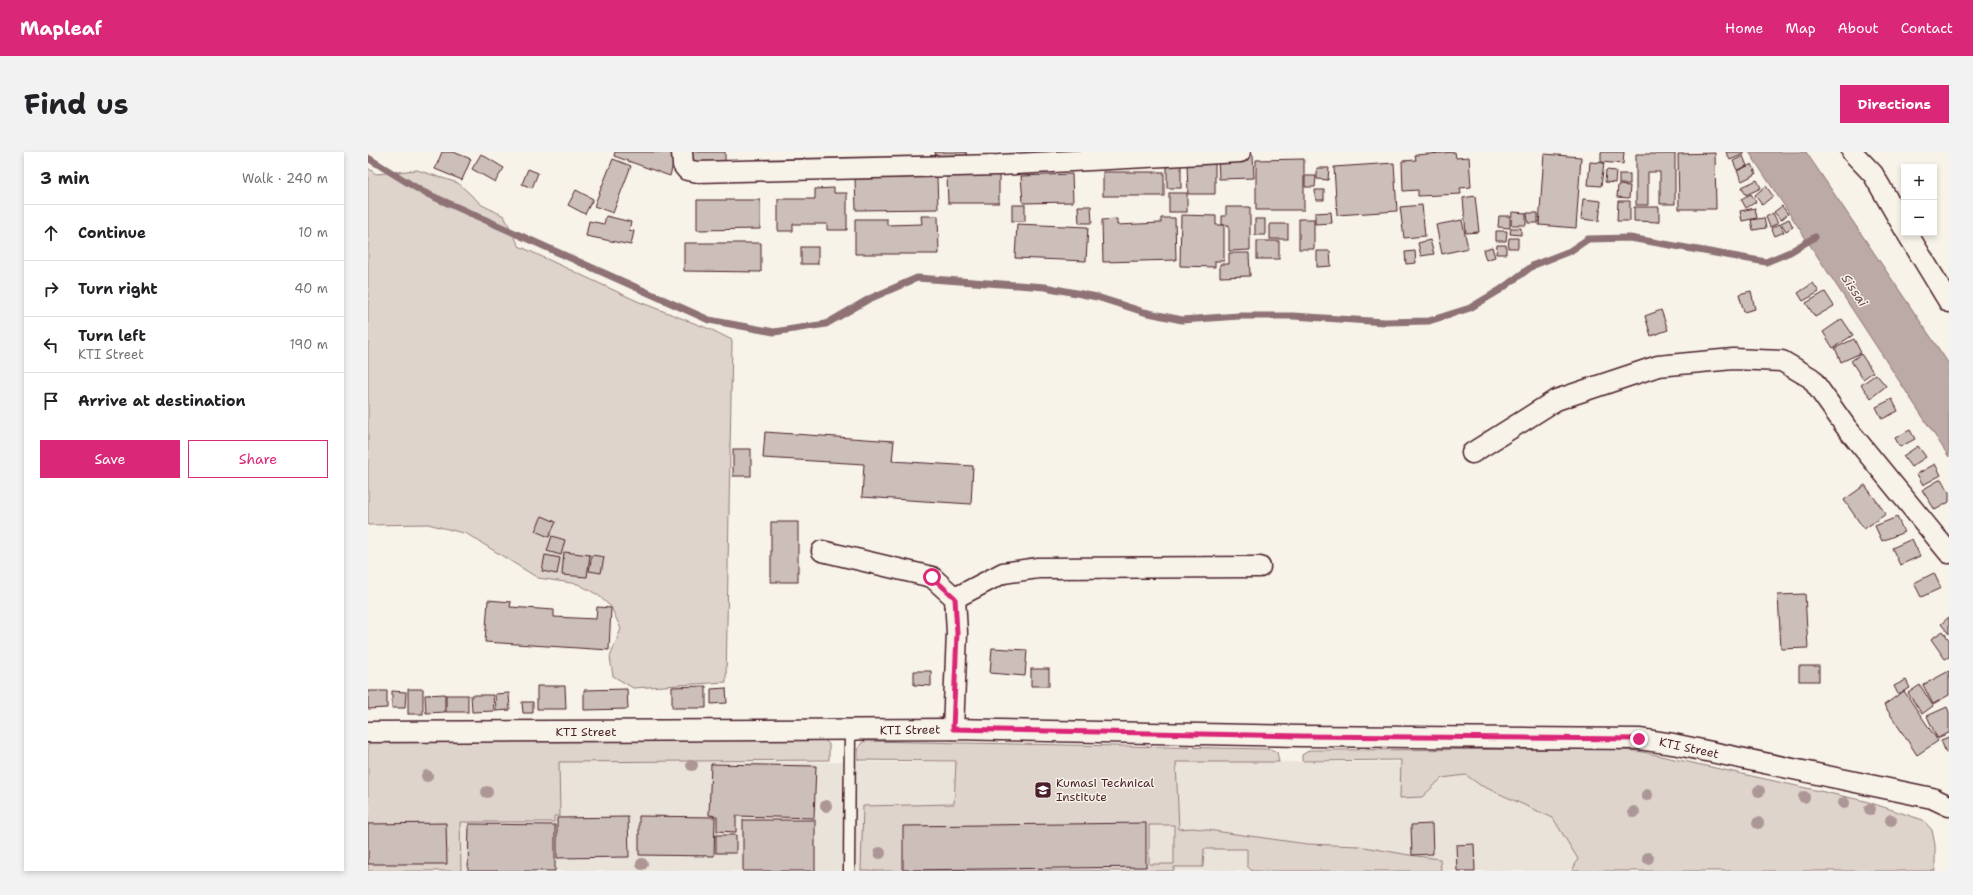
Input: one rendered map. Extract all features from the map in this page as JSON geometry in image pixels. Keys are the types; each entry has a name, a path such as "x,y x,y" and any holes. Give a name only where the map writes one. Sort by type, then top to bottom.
{"street":[{"path":"682,152 683,165 687,170 698,172 999,165 1240,152"},
{"path":"1852,152 1873,174 1901,223"},
{"path":"1909,236 1949,302"},
{"path":"1472,453 1556,400 1658,366 1733,359 1782,361 1812,378 1846,427 1949,553"},
{"path":"822,551 932,577 955,598 957,633 953,729"},
{"path":"955,598 1003,573 1038,568 1260,567"},
{"name":"KTI Street","path":"368,732 953,729 1293,736 1639,739 1673,744 1932,798 1949,806"}],"lane":[{"path":"849,871 850,730"}],"shaded area":[{"path":"368,168 376,174 417,170 458,183 482,205 504,216 519,246 637,301 712,330 732,340 726,682 633,688 613,676 610,657 621,629 611,607 598,595 578,584 538,578 467,534 428,524 368,525"},
{"path":"822,738 829,744 829,760 559,762 560,816 554,816 554,822 460,822 461,871 368,871 368,739"},
{"path":"863,742 1270,749 1277,752 1279,762 1176,762 1179,829 1193,828 1307,844 1359,846 1440,859 1441,871 1252,871 1247,866 1247,849 1204,849 1203,867 1174,867 1174,871 861,871 863,806 954,804 956,761 858,760 859,748","holes":["1149,825 1174,825 1174,864 1149,864"]},
{"path":"1608,749 1638,751 1865,801 1923,820 1932,830 1935,845 1935,871 1572,871 1578,859 1553,818 1480,785 1466,775 1442,778 1422,797 1400,798 1401,760 1302,761 1302,755 1310,750"},
{"name":"Kumasi Technical Institute","path":"368,762 1575,762 1931,871 368,871"}],"water":[{"name":"Sissai","path":"1749,152 1806,152 1949,364 1949,457"}],"building":[{"path":"442,152 453,152 471,159 462,180 435,169"},
{"path":"615,152 676,152 670,176 614,156"},
{"path":"690,152 725,152 725,166 690,167"},
{"path":"935,152 966,152 967,157 936,158"},
{"path":"1455,152 1456,158 1469,157 1471,187 1460,188 1461,194 1418,196 1418,190 1403,191 1402,161 1416,160 1415,155"},
{"path":"1601,152 1624,152 1623,164 1601,162"},
{"path":"1726,152 1743,152 1744,154 1730,160"},
{"path":"1715,153 1716,209 1679,209 1678,154"},
{"path":"481,154 504,168 495,182 472,169"},
{"path":"1544,154 1581,157 1576,228 1539,225"},
{"path":"1636,154 1675,154 1675,204 1660,204 1660,172 1648,172 1648,205 1636,205"},
{"path":"1253,155 1254,178 1219,179 1218,156"},
{"path":"1743,156 1747,166 1737,170 1733,161"},
{"path":"613,159 631,166 613,213 594,206"},
{"path":"1304,159 1304,210 1256,210 1256,160"},
{"path":"1590,162 1604,163 1601,186 1588,185"},
{"path":"1394,163 1397,211 1337,215 1334,167"},
{"path":"1187,164 1215,164 1215,194 1188,194"},
{"path":"1752,164 1756,174 1742,181 1737,171"},
{"path":"1167,165 1181,165 1181,188 1167,188"},
{"path":"1317,168 1329,168 1328,180 1317,179"},
{"path":"528,169 538,173 532,188 522,184"},
{"path":"1606,170 1616,171 1615,183 1605,182"},
{"path":"1103,172 1164,172 1164,196 1103,196"},
{"path":"1072,174 1073,202 1023,203 1021,176"},
{"path":"1619,174 1630,174 1630,184 1619,184"},
{"path":"999,175 999,203 948,203 947,176"},
{"path":"1305,176 1316,176 1315,187 1305,187"},
{"path":"937,177 938,209 856,210 855,179"},
{"path":"1757,180 1761,188 1746,195 1742,187"},
{"path":"1618,185 1630,186 1629,198 1617,197"},
{"path":"1766,186 1773,196 1762,205 1755,195"},
{"path":"834,188 834,193 847,193 847,230 827,230 827,224 793,224 793,231 778,231 778,199 815,199 815,189"},
{"path":"576,190 593,199 585,214 568,205"},
{"path":"1315,190 1324,190 1324,200 1316,200"},
{"path":"1169,193 1187,193 1187,212 1169,212"},
{"path":"1751,194 1756,202 1746,208 1741,199"},
{"path":"1475,196 1479,232 1466,233 1463,198"},
{"path":"1583,199 1601,201 1599,221 1581,219"},
{"path":"697,200 760,200 760,229 697,230"},
{"path":"1618,201 1630,201 1630,221 1617,221"},
{"path":"1012,205 1025,205 1025,221 1012,221"},
{"path":"1422,205 1425,236 1404,238 1400,207"},
{"path":"1078,206 1091,206 1092,223 1079,223"},
{"path":"1782,206 1788,214 1781,220 1774,212"},
{"path":"1226,207 1250,207 1250,250 1229,251 1229,225 1222,225 1222,216 1226,216"},
{"path":"1634,207 1659,207 1659,222 1634,221"},
{"path":"1755,208 1757,218 1742,221 1740,211"},
{"path":"1331,212 1332,223 1315,224 1315,213"},
{"path":"1512,212 1526,213 1526,225 1511,225"},
{"path":"1527,213 1538,213 1538,223 1528,223"},
{"path":"1773,213 1778,223 1770,227 1766,217"},
{"path":"1181,215 1216,216 1216,225 1224,225 1224,261 1215,261 1215,267 1180,266"},
{"path":"606,216 631,222 629,230 634,231 631,245 586,236 589,221 604,224"},
{"path":"921,216 938,216 939,254 855,254 855,219 887,219 887,225 922,224"},
{"path":"1499,216 1510,216 1510,228 1498,227"},
{"path":"1161,218 1175,218 1176,260 1103,262 1102,220 1117,219 1117,225 1161,223"},
{"path":"1764,218 1766,228 1753,230 1751,220"},
{"path":"1255,219 1265,219 1265,235 1255,235"},
{"path":"1299,219 1314,219 1314,249 1299,249"},
{"path":"1789,219 1793,227 1786,231 1781,223"},
{"path":"1462,220 1468,248 1442,254 1436,225"},
{"path":"1017,224 1088,227 1086,261 1015,258"},
{"path":"1270,224 1288,224 1288,239 1270,239"},
{"path":"1780,224 1784,232 1775,236 1771,228"},
{"path":"1511,228 1521,228 1521,235 1510,234"},
{"path":"1496,231 1507,231 1506,241 1496,241"},
{"path":"1509,238 1518,238 1518,248 1508,248"},
{"path":"1430,240 1434,254 1421,256 1418,243"},
{"path":"1257,241 1279,241 1279,259 1257,259"},
{"path":"684,243 761,243 761,272 684,271"},
{"path":"1497,245 1506,245 1506,254 1496,254"},
{"path":"801,247 818,247 818,264 801,264"},
{"path":"1492,247 1495,257 1486,260 1483,250"},
{"path":"1317,251 1330,251 1331,266 1317,267"},
{"path":"1415,251 1416,263 1406,264 1405,252"},
{"path":"1229,253 1249,253 1250,276 1220,277 1220,264 1229,264"},
{"path":"1813,283 1819,292 1803,301 1798,293"},
{"path":"1751,291 1755,309 1744,312 1739,294"},
{"path":"1825,292 1834,306 1815,317 1806,303"},
{"path":"1661,310 1668,330 1651,336 1645,316"},
{"path":"1842,319 1853,335 1833,348 1823,332"},
{"path":"1854,339 1861,353 1841,362 1835,348"},
{"path":"1861,354 1873,372 1863,379 1851,361"},
{"path":"1876,374 1886,386 1871,398 1861,385"},
{"path":"1892,399 1898,411 1882,419 1876,407"},
{"path":"1910,430 1915,439 1900,447 1895,438"},
{"path":"765,432 894,441 892,461 973,466 971,504 862,497 864,464 763,458"},
{"path":"1918,446 1926,457 1911,467 1903,456"},
{"path":"733,449 751,449 751,476 733,476"},
{"path":"1935,464 1941,475 1923,485 1917,474"},
{"path":"1941,479 1949,492 1949,502 1935,510 1922,490"},
{"path":"1865,485 1886,514 1864,529 1844,500"},
{"path":"542,516 556,522 549,537 535,531"},
{"path":"1897,517 1904,532 1882,541 1875,526"},
{"path":"771,522 798,522 798,582 771,582"},
{"path":"552,536 565,540 561,555 547,551"},
{"path":"1912,539 1920,556 1900,565 1892,548"},
{"path":"564,552 590,555 587,577 562,575"},
{"path":"545,555 560,558 557,574 542,571"},
{"path":"592,555 604,557 601,573 589,571"},
{"path":"1934,573 1941,588 1921,597 1914,583"},
{"path":"1805,594 1808,648 1781,649 1778,595"},
{"path":"488,600 511,602 510,607 554,610 554,617 596,619 597,607 611,608 609,650 485,642"},
{"path":"1949,617 1949,634 1941,624"},
{"path":"1943,631 1949,640 1949,657 1945,659 1931,639"},
{"path":"992,648 1027,650 1025,676 990,673"},
{"path":"1799,666 1819,666 1819,681 1799,681"},
{"path":"1031,669 1049,669 1049,686 1031,686"},
{"path":"914,671 931,671 931,686 914,685"},
{"path":"1949,671 1949,695 1933,704 1923,685"},
{"path":"1906,680 1910,688 1898,694 1894,686"},
{"path":"1920,685 1933,706 1922,714 1908,693"},
{"path":"537,686 565,686 566,709 537,709"},
{"path":"706,686 706,708 672,708 672,687"},
{"path":"726,688 727,703 711,704 711,689"},
{"path":"408,689 423,689 423,714 408,714"},
{"path":"627,689 628,709 584,710 584,690"},
{"path":"368,691 387,691 387,708 368,709"},
{"path":"392,691 406,692 405,708 392,708"},
{"path":"1904,691 1938,741 1917,755 1884,705"},
{"path":"509,693 510,710 496,711 495,694"},
{"path":"445,694 445,712 426,713 425,695"},
{"path":"446,695 468,695 468,712 446,712"},
{"path":"471,695 493,695 494,711 472,712"},
{"path":"522,702 533,702 533,713 523,713"},
{"path":"1947,707 1949,712 1949,733 1937,738 1927,716"},
{"path":"1949,737 1949,752 1946,753 1941,740"},
{"path":"711,764 816,766 814,818 736,816 736,832 717,831 717,816 709,815"},
{"path":"639,816 715,817 714,856 639,855"},
{"path":"628,817 629,857 557,858 557,818"},
{"path":"743,820 815,820 815,871 743,871"},
{"path":"446,823 447,864 368,864 368,824"},
{"path":"1146,823 1146,867 903,870 903,826"},
{"path":"469,824 555,825 555,871 468,871"},
{"path":"1432,824 1433,854 1412,855 1411,825"},
{"path":"716,835 736,835 736,853 716,853"},
{"path":"1474,844 1475,871 1457,871 1456,845"}],"waterway":[{"path":"368,158 423,192 709,320 774,332 826,324 869,299 917,278 1045,287 1097,297 1144,312 1182,320 1239,316 1293,316 1385,322 1429,321 1470,308 1500,290 1534,265 1570,251 1588,239 1630,238 1766,262 1790,252 1815,237"}],"place":[{"name":"Kumasi Technical Institute","path":"1043,790"}],"route":[{"path":"932,577 955,598 957,633 953,729 1301,736 1639,739"}]}
